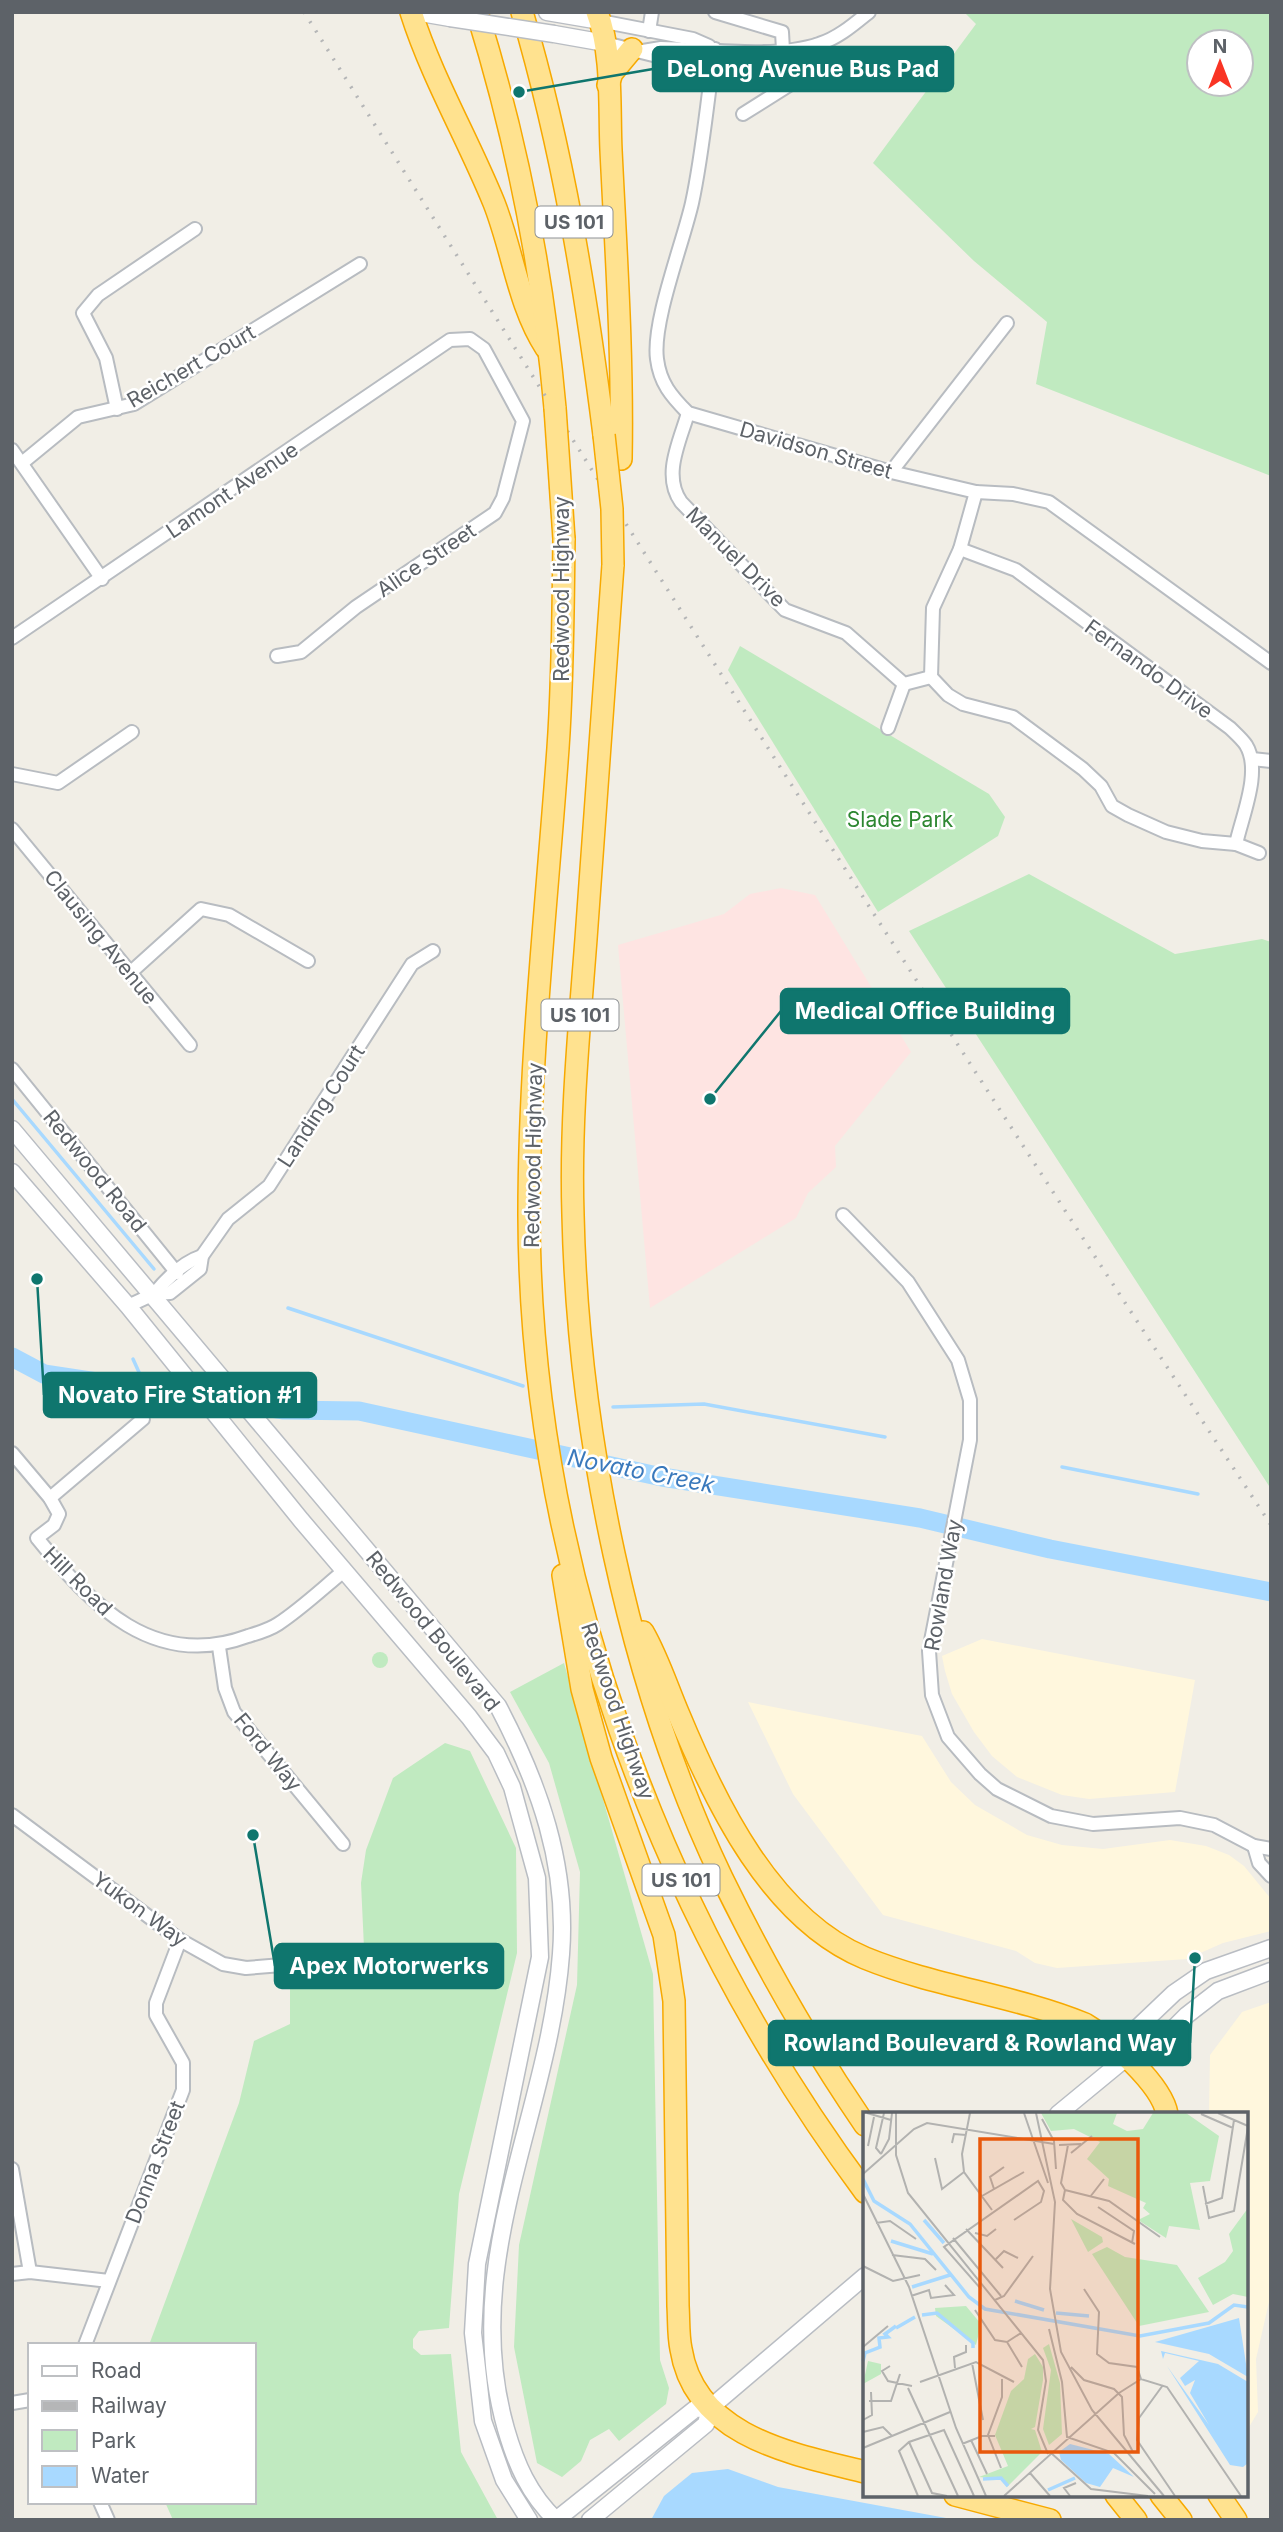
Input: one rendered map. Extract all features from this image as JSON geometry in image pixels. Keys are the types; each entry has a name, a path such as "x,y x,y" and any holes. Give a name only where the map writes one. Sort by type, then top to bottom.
{"highway":[{"path":"413,12 422,47 495,205 512,254 530,323 551,356"},
{"name":"Redwood Highway","path":"477,12 525,197 551,356 564,539 559,743 535,1046 531,1152 532,1284 544,1409 565,1538 580,1598 626,1745 677,1872 754,2027 863,2189"},
{"name":"Redwood Highway","path":"522,12 540,75 573,217 612,509 613,565 574,1129 576,1284 607,1514 628,1606 662,1727 721,1876 790,2008 863,2122"},
{"path":"599,17 605,43 608,87 620,334 621,459 613,565"},
{"path":"608,87 612,73 638,50"},
{"path":"565,1538 563,1586 582,1689 601,1758 655,1905 666,1947 674,2001 672,2063 681,2349 688,2373 710,2408 731,2425 768,2447 863,2471"},
{"path":"628,1606 655,1653 693,1747 737,1831 773,1888 800,1917 843,1947 883,1965 1068,2017 1090,2027 1156,2089 1166,2112"},
{"path":"963,2497 1049,2520"},
{"path":"1118,2497 1136,2520"},
{"path":"1163,2497 1181,2520"},
{"path":"1220,2497 1236,2520"}],"main road":[{"path":"413,12 605,43"},
{"path":"547,12 599,17"},
{"name":"Redwood Boulevard","path":"12,1129 154,1294 498,1706 535,1783 551,1831 558,1870 561,1955 554,2005 495,2267 492,2333 496,2395 520,2472 538,2502 556,2520"},
{"name":"Redwood Boulevard","path":"12,1172 128,1306 469,1717 496,1753 512,1787 527,1833 537,1878 540,1957 477,2264 473,2333 483,2421 504,2480 529,2520"},
{"path":"345,1570 368,1551"},
{"path":"1126,2058 1132,2033 1180,1989 1206,1971 1271,1948"},
{"path":"1060,2112 1126,2058 1152,2051 1187,2015 1219,1991 1271,1971"},
{"path":"1090,2027 1097,2026 1112,2035 1124,2031 1165,1990 1180,1989"},
{"path":"498,2160 517,2163"},
{"path":"492,2189 510,2192"},
{"path":"590,2520 706,2424 710,2408 735,2384 863,2278"},
{"path":"473,2333 492,2333"},
{"path":"556,2520 695,2409 710,2408"}],"street":[{"path":"649,31 652,12"},
{"path":"715,12 782,32 783,50"},
{"path":"638,50 661,47 783,50 817,45 841,35 869,12"},
{"path":"599,17 649,31 693,38 715,49"},
{"path":"605,43 661,57 694,61 705,67 710,82"},
{"path":"743,114 813,70 817,63 817,45"},
{"path":"688,412 660,379 656,355 660,325 692,201 715,49"},
{"path":"117,409 106,358 83,313 98,295 195,229"},
{"name":"Reichert Court","path":"22,463 78,417 134,404 360,264"},
{"path":"891,472 1007,323"},
{"name":"Alice Street","path":"277,656 301,652 356,607 495,513 503,498 523,421 484,349 470,339 450,340"},
{"name":"Lamont Avenue","path":"12,638 450,340"},
{"name":"Davidson Street","path":"688,412 891,472 975,492 1013,494 1049,502 1271,663"},
{"name":"Manuel Drive","path":"688,412 673,467 672,485 681,502 785,610 846,633 904,684"},
{"path":"12,450 102,579"},
{"path":"975,492 960,549 933,608 931,677 948,695 963,704 1013,717 1083,769 1101,786 1112,806 1128,815 1166,832 1202,841 1236,844 1259,853"},
{"name":"Fernando Drive","path":"960,549 1016,570 1230,729 1245,744 1252,759"},
{"path":"888,728 904,684 931,677"},
{"path":"12,774 58,783 132,732"},
{"path":"1236,844 1251,776 1252,759 1271,761"},
{"name":"Clausing Avenue","path":"12,829 190,1045"},
{"path":"130,972 201,909 229,915 308,961"},
{"name":"Landing Court","path":"128,1306 154,1294 170,1293 200,1269 202,1256 228,1219 269,1186 412,964 433,951"},
{"name":"Redwood Road","path":"12,1069 177,1273"},
{"name":"Rowland Way","path":"844,1215 908,1282 958,1360 966,1381 971,1419 965,1466 934,1619 929,1675 937,1716 957,1748 997,1789 1032,1809 1074,1822 1105,1824 1180,1818 1214,1825 1254,1846 1271,1849"},
{"name":"Landing Court","path":"154,1294 164,1281 192,1260 202,1256"},
{"path":"12,1453 50,1498 143,1419"},
{"name":"Hill Road","path":"50,1498 59,1514 54,1525 37,1538 67,1576 98,1606 128,1627 168,1643 219,1647 276,1625 345,1570"},
{"name":"Ford Way","path":"219,1647 225,1688 234,1712 343,1844"},
{"name":"Yukon Way","path":"12,1815 180,1940 223,1964 246,1968 282,1965"},
{"path":"1254,1846 1259,1863 1271,1876"},
{"name":"Donna Street","path":"86,2343 184,2090 183,2063 156,2015 156,2003 180,1940"},
{"path":"12,2169 30,2272"},
{"path":"12,2274 30,2272 109,2281"},
{"path":"101,2504 108,2520"}],"shaded area":[{"path":"781,888 815,895 911,1052 835,1146 836,1167 808,1193 796,1218 650,1308 618,945 724,914 750,894"},
{"path":"982,1639 1195,1680 1175,1792 1089,1799 1062,1795 1017,1777 992,1756 974,1732 952,1694 945,1671 942,1656"},
{"path":"748,1702 922,1736 951,1782 975,1805 1027,1835 1062,1845 1103,1849 1170,1840 1206,1846 1229,1855 1244,1866 1271,1899 1271,1931 1223,1943 1187,1959 1057,1968 1035,1963 1016,1951 883,1915 793,1794"},
{"path":"1271,2002 1271,2293 1256,2359 1258,2412 1248,2429 1248,2112 1209,2112 1210,2055 1242,2012"}],"green space":[{"path":"964,12 1271,12 1271,476 1036,384 1047,322 974,261 873,163 976,24"},
{"name":"Slade Park","path":"740,646 989,794 1005,817 998,836 878,912 728,670"},
{"path":"1029,874 1175,954 1262,939 1271,942 1271,1489 909,931"},
{"path":"377,1652 383,1652 388,1660 386,1666 377,1668 372,1663 372,1657"},
{"path":"564,1663 653,1974 660,2360 669,2388 666,2404 619,2441 609,2429 590,2440 581,2461 562,2477 537,2463 514,2347 519,2245 577,1985 580,1872 549,1763 510,1692"},
{"path":"445,1743 470,1751 516,1848 517,1953 459,2194 449,2328 419,2331 413,2339 413,2348 421,2355 451,2354 461,2452 498,2520 173,2520 166,2504 256,2504 256,2343 150,2343 239,2103 254,2041 290,2024 290,1986 300,1985 300,1972 306,1965 364,1948 361,1883 366,1850 393,1778"}],"water":[{"path":"728,2469 778,2487 957,2520 651,2520 664,2496 692,2473"}],"waterway":[{"path":"12,1099 154,1269"},
{"path":"288,1308 523,1386"},
{"name":"Novato Creek","path":"12,1357 44,1374 284,1410 359,1411 662,1477 920,1518 1050,1549 1271,1592"},
{"path":"133,1359 147,1390"},
{"path":"613,1407 704,1404 885,1437"},
{"path":"1062,1467 1198,1494"}],"railway":[{"path":"304,12 904,961 1271,1525"}],"place":[{"name":"DeLong Avenue Bus Pad","path":"519,92"},
{"name":"Medical Office Building","path":"710,1099"},
{"name":"Novato Fire Station #1","path":"37,1279"},
{"name":"Apex Motorwerks","path":"253,1835"},
{"name":"Rowland Boulevard & Rowland Way","path":"1195,1958"}]}
